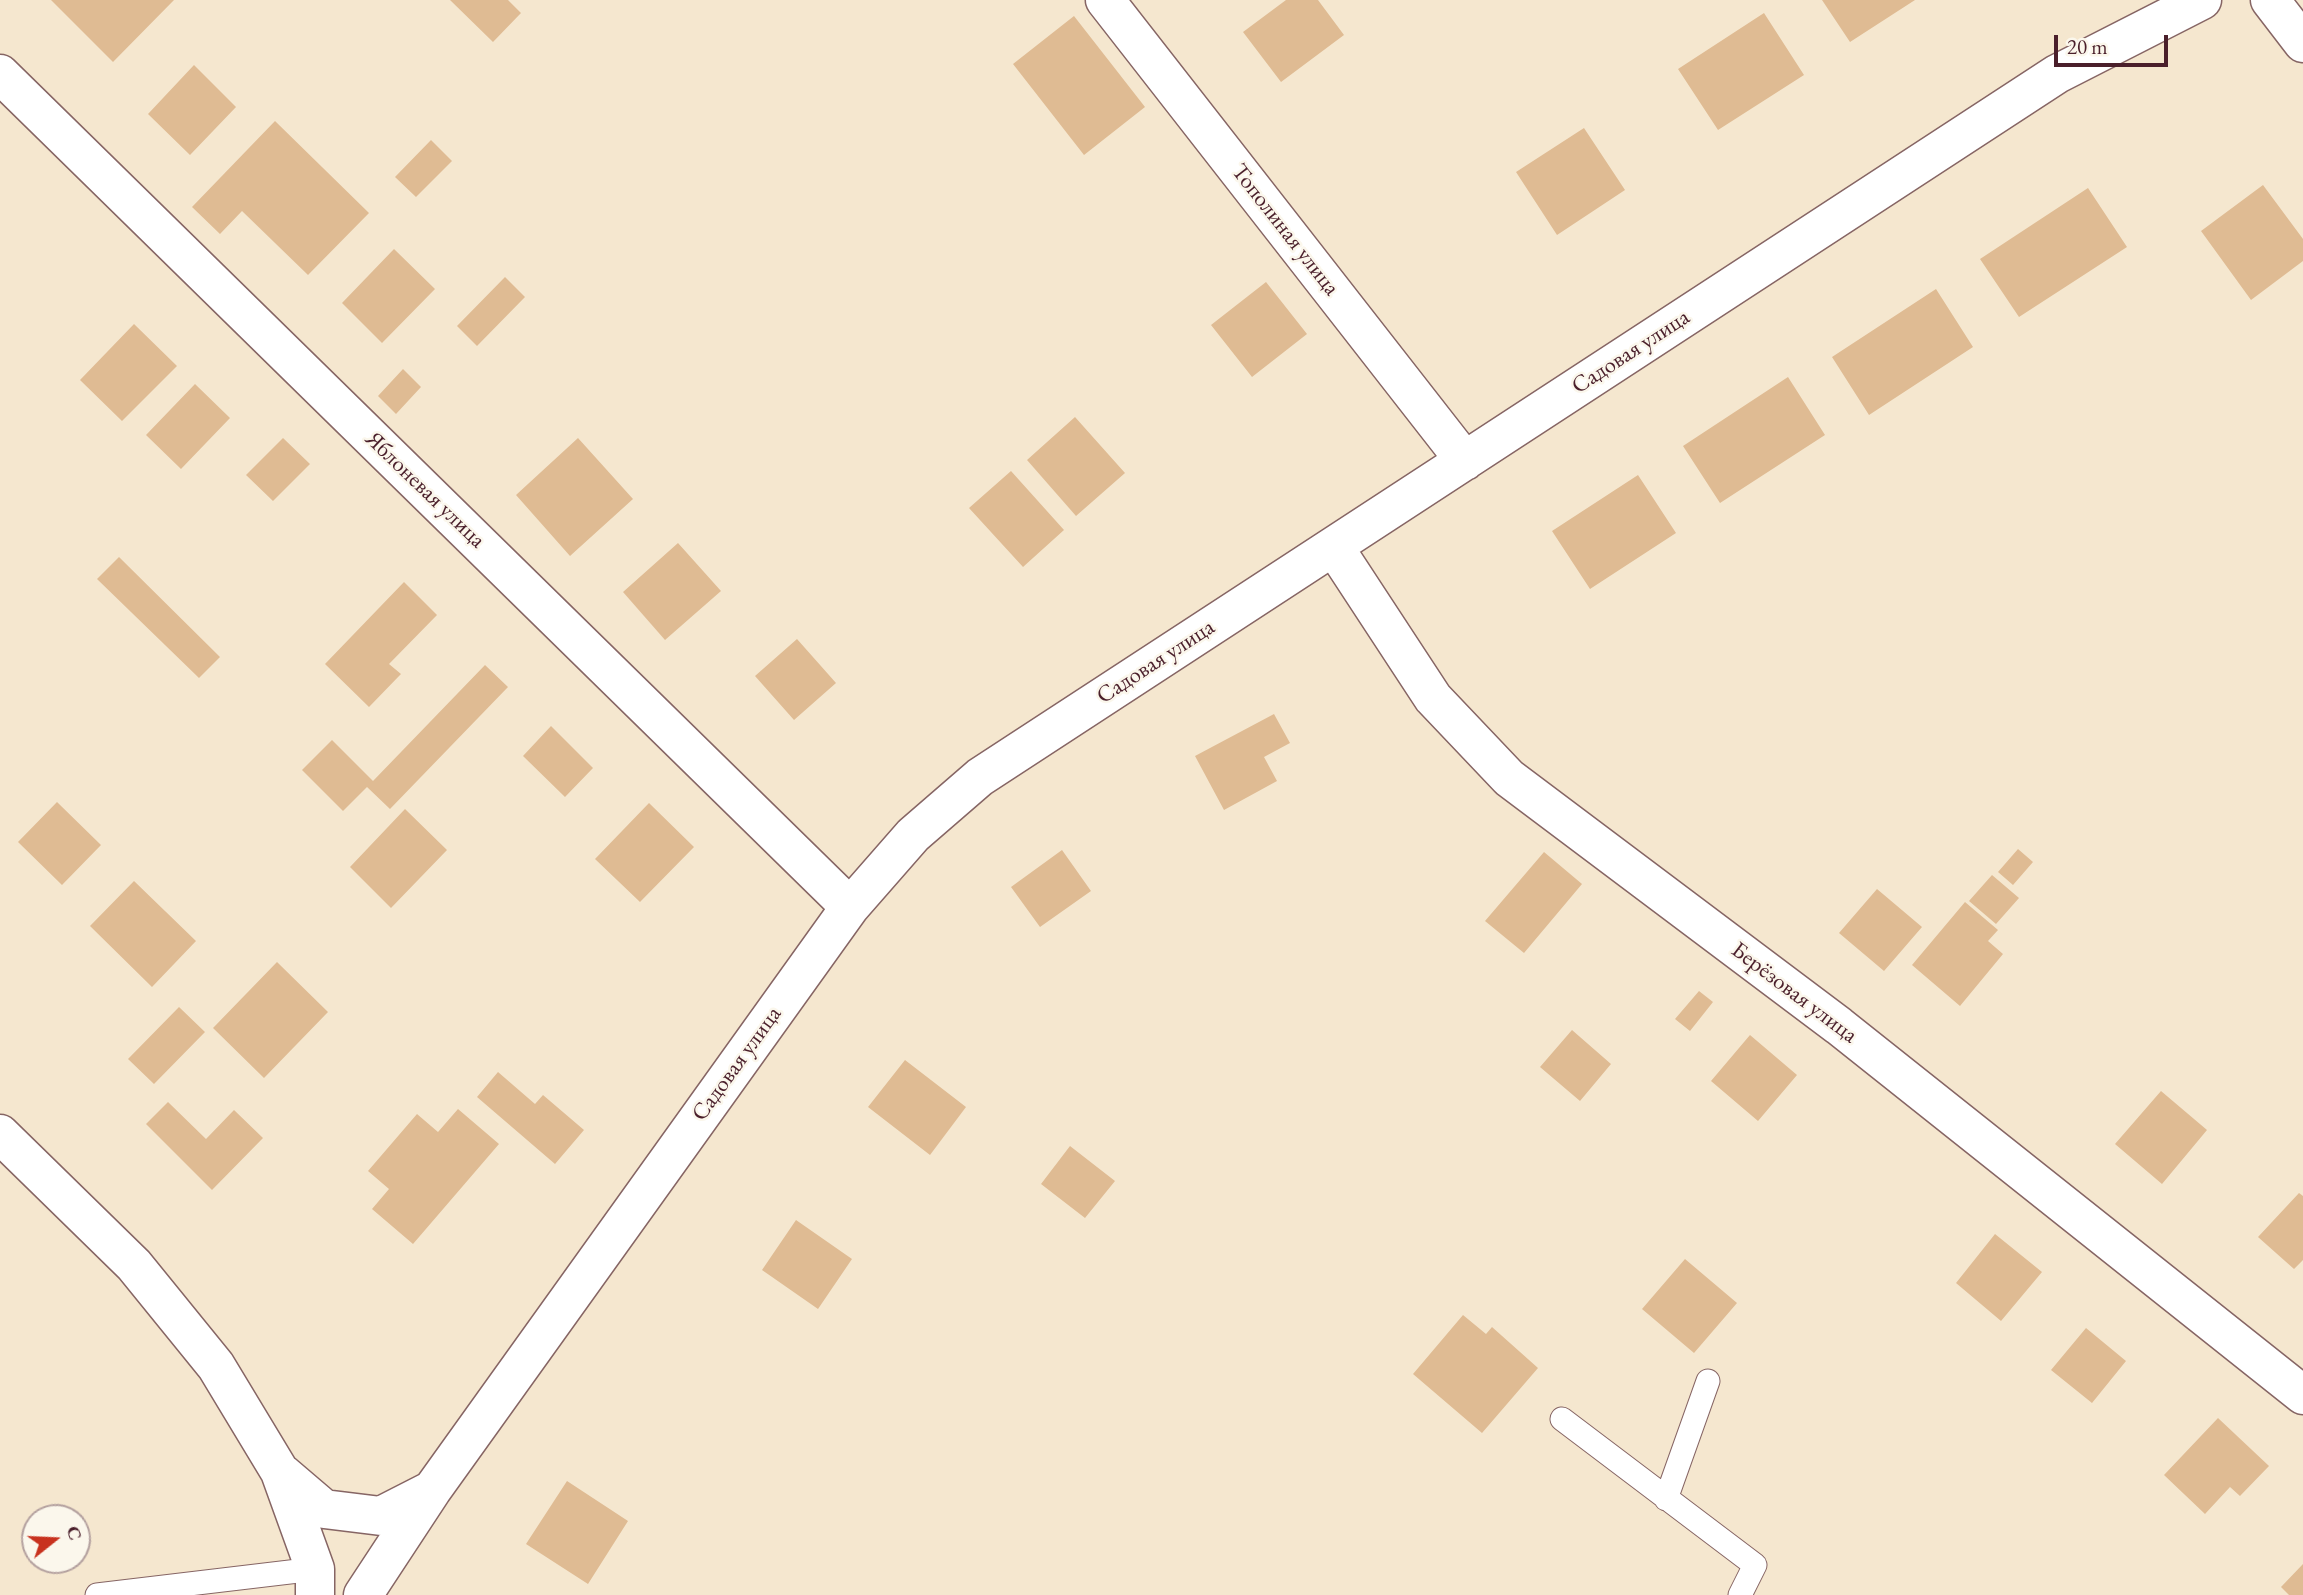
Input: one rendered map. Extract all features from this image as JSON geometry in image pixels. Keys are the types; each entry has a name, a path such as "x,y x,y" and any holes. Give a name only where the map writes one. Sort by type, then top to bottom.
{"street":[{"name":"Тополиная улица","path":"1105,0 1465,461"},
{"name":"Садовая улица","path":"363,1595 432,1490 850,907 913,835 980,777 2057,74 2202,0"},
{"path":"2270,0 2303,43"},
{"name":"Яблоневая улица","path":"0,74 850,907"},
{"name":"Берёзовая улица","path":"1334,547 1433,698 1509,778 1839,1026 2303,1395"},
{"path":"0,1134 134,1265 216,1366 281,1472 315,1582"},
{"path":"281,1472 324,1509 381,1516 432,1490"}],"lane":[{"path":"1666,1499 1709,1381"},
{"path":"1562,1419 1755,1565 1740,1595"},
{"path":"97,1595 315,1582"}],"building":[{"path":"51,0 174,0 113,62"},
{"path":"450,0 508,0 521,13 493,42"},
{"path":"1286,0 1318,0 1344,35 1281,82 1243,32"},
{"path":"1822,0 1915,0 1850,42"},
{"path":"1764,13 1804,75 1718,130 1678,69"},
{"path":"1074,16 1145,107 1084,155 1013,64"},
{"path":"194,65 236,107 190,155 148,114"},
{"path":"275,121 369,213 308,275 242,211 220,234 192,207"},
{"path":"1584,128 1625,190 1557,235 1516,172"},
{"path":"431,140 452,161 416,197 395,177"},
{"path":"2263,185 2303,239 2303,261 2251,300 2201,231"},
{"path":"2088,188 2127,247 2019,317 1980,259"},
{"path":"394,249 435,289 382,343 342,303"},
{"path":"505,277 525,297 477,346 457,326"},
{"path":"1266,282 1307,334 1252,377 1211,325"},
{"path":"1936,289 1973,347 1869,415 1832,357"},
{"path":"134,324 177,366 122,421 80,380"},
{"path":"403,369 421,387 396,414 378,396"},
{"path":"1788,377 1825,435 1720,503 1683,446"},
{"path":"195,384 230,418 181,469 146,435"},
{"path":"1075,417 1125,473 1076,516 1027,460"},
{"path":"283,438 310,464 273,501 246,475"},
{"path":"578,438 633,499 570,556 516,495"},
{"path":"1011,471 1064,530 1023,567 969,508"},
{"path":"1638,475 1676,533 1590,589 1552,531"},
{"path":"678,543 721,591 665,640 623,592"},
{"path":"119,557 220,657 199,678 97,579"},
{"path":"404,582 437,615 389,664 401,674 369,707 325,664"},
{"path":"797,639 836,683 794,720 755,676"},
{"path":"485,665 508,687 390,809 367,787 343,811 302,770 332,740 373,781"},
{"path":"1274,714 1290,743 1264,757 1277,781 1224,810 1195,756"},
{"path":"551,726 593,768 565,797 523,756"},
{"path":"57,802 101,845 62,885 18,842"},
{"path":"649,803 694,847 640,902 595,859"},
{"path":"405,809 447,850 391,908 350,867"},
{"path":"2018,849 2033,862 2013,885 1998,872"},
{"path":"1062,850 1091,891 1040,927 1011,887"},
{"path":"1544,852 1582,884 1524,953 1485,921"},
{"path":"1992,875 2019,898 1996,924 1969,901"},
{"path":"134,881 196,941 152,987 90,926"},
{"path":"1877,889 1922,927 1884,971 1839,933"},
{"path":"1965,902 1998,930 1988,941 2003,954 1960,1006 1912,965"},
{"path":"277,962 328,1012 264,1078 213,1028"},
{"path":"1699,991 1713,1002 1690,1031 1675,1019"},
{"path":"179,1007 205,1032 154,1084 128,1059"},
{"path":"1572,1030 1611,1064 1580,1101 1540,1067"},
{"path":"1750,1035 1797,1075 1758,1121 1711,1081"},
{"path":"905,1060 966,1107 930,1155 868,1107"},
{"path":"498,1072 535,1104 543,1095 584,1130 555,1164 477,1097"},
{"path":"2161,1091 2207,1130 2162,1184 2115,1144"},
{"path":"168,1102 206,1139 234,1110 263,1138 212,1190 146,1124"},
{"path":"458,1109 499,1144 413,1244 372,1209 389,1189 368,1171 417,1114 438,1132"},
{"path":"1070,1146 1115,1181 1085,1218 1041,1184"},
{"path":"2299,1193 2303,1196 2303,1260 2294,1269 2258,1237"},
{"path":"796,1220 852,1259 818,1309 762,1270"},
{"path":"1995,1234 2042,1272 2001,1321 1956,1283"},
{"path":"1685,1259 1737,1303 1694,1353 1642,1309"},
{"path":"1463,1315 1486,1334 1492,1327 1538,1368 1482,1433 1413,1374"},
{"path":"2086,1328 2126,1361 2092,1403 2051,1370"},
{"path":"2218,1418 2269,1466 2240,1496 2230,1487 2205,1514 2164,1475"},
{"path":"567,1481 628,1521 588,1584 526,1544"},
{"path":"2303,1564 2303,1595 2289,1595 2281,1587"}]}
